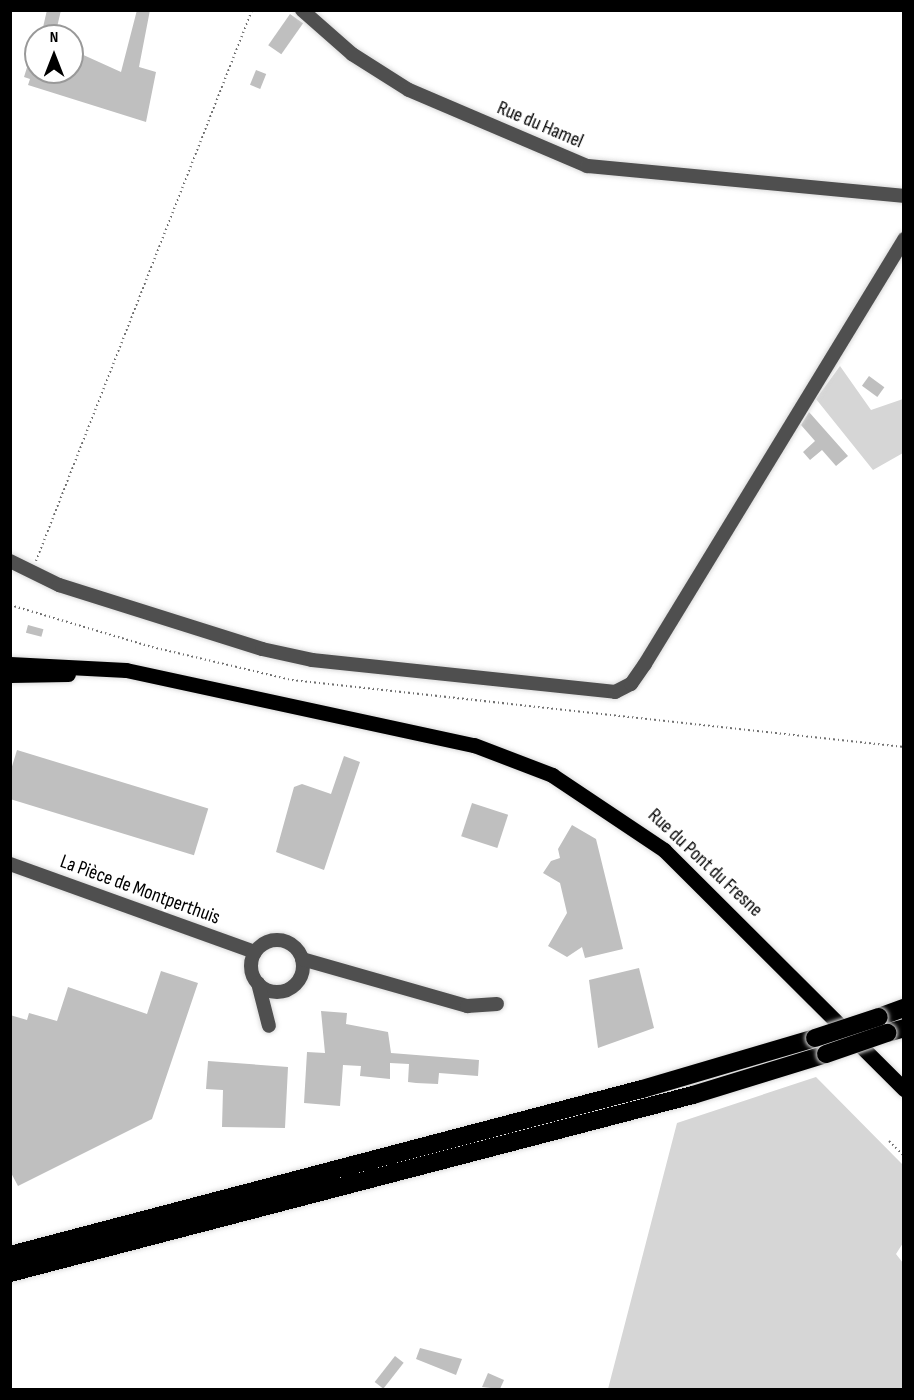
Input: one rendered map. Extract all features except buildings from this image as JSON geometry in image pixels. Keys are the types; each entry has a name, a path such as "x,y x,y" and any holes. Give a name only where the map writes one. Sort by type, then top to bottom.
{"highway":[{"path":"10,1255 642,1089 814,1038 903,1008"},
{"path":"10,1273 693,1095 896,1030"}],"main road":[{"name":"Rue du Pont du Fresne","path":"10,664 107,668 474,745 562,781 664,850 903,1089"},
{"name":"Rue du Pont du Fresne","path":"10,675 152,677"}],"street":[{"name":"Rue du Hamel","path":"302,10 352,54 409,90 587,166 903,196"},
{"path":"10,561 29,571 221,638 312,660 615,692 631,684 645,664 903,238"},
{"name":"La Pièce de Montperthuis","path":"10,864 255,952"},
{"path":"269,1026 252,968 255,952 268,941 285,941 302,959 467,1006 497,1004"},
{"path":"258,983 273,991 290,988 301,976 302,959"}],"path":[{"path":"29,571 46,547 252,10"},
{"path":"10,605 152,648 292,680 903,747"},
{"path":"889,1141 903,1156"}],"shaded area":[{"path":"840,366 871,410 903,399 903,453 873,470 816,399"},
{"path":"816,1077 903,1165 903,1243 896,1254 903,1263 903,1389 608,1389 677,1123"}]}
